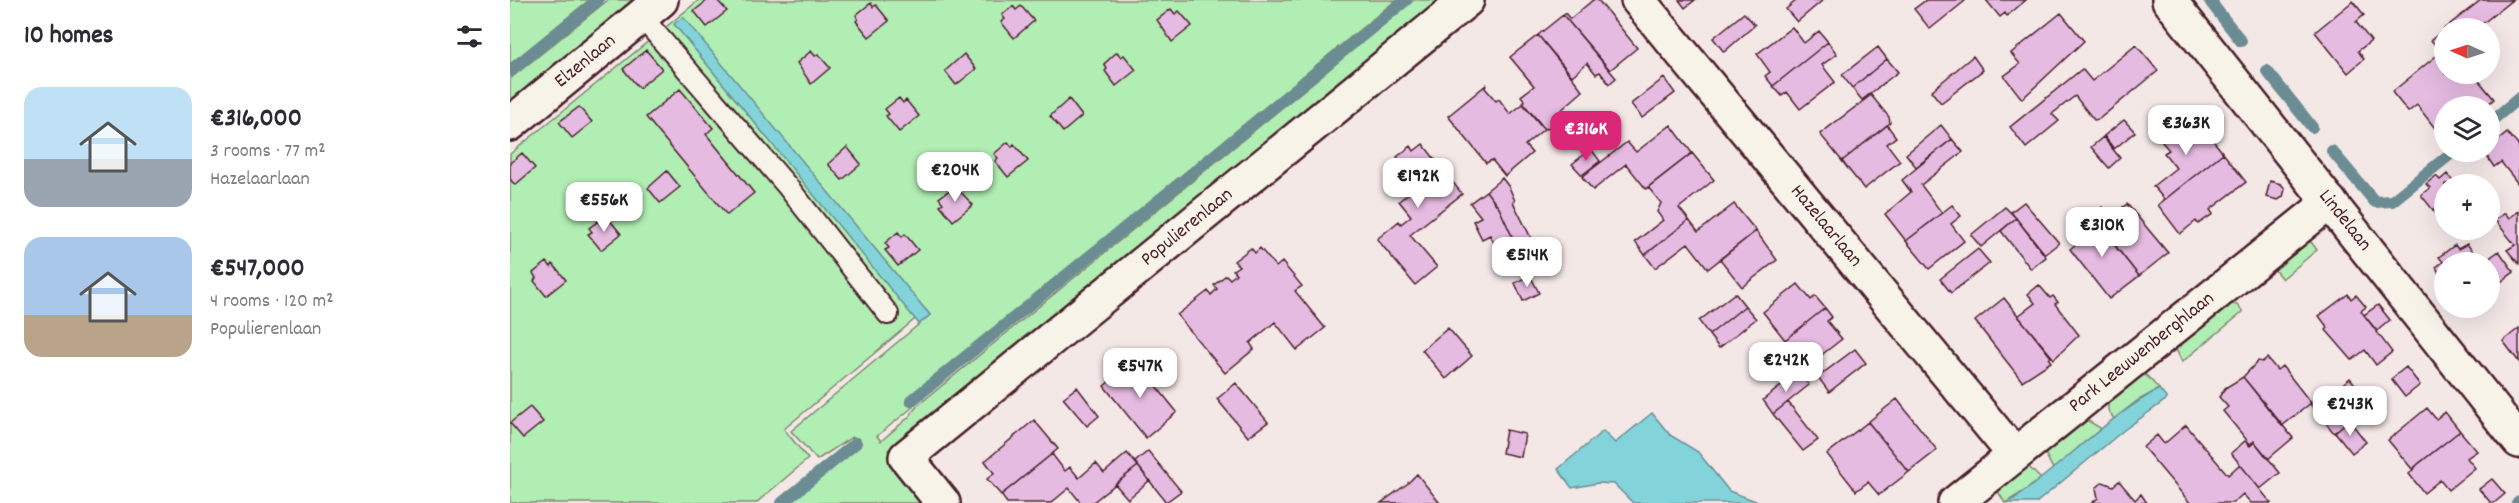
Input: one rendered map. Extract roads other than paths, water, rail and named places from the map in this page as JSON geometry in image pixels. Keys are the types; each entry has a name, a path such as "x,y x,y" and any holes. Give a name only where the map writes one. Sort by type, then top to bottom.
{"street":[{"name":"Populierenlaan","path":"943,503 906,457 1467,0"},
{"name":"Hazelaarlaan","path":"1638,0 2014,454"},
{"name":"Lindelaan","path":"2169,0 2519,441"},
{"name":"Elzenlaan","path":"510,124 651,8"},
{"name":"Park Leeuwenberghlaan","path":"1955,503 2330,202"}],"lane":[{"path":"651,8 788,188 888,314"}],"water":[{"path":"683,17 930,315 919,324 674,24"},
{"path":"2159,389 2167,399 2124,430 2036,503 2008,503 2101,429"},
{"path":"1652,413 1670,435 1698,452 1729,491 1761,503 1633,503 1614,484 1598,483 1572,488 1558,469 1603,431 1615,443"}],"waterway":[{"path":"510,71 598,0"},
{"path":"911,401 1406,0"},
{"path":"2209,0 2241,41"},
{"path":"2267,71 2312,127"},
{"path":"2500,114 2519,98"},
{"path":"2332,151 2375,202 2392,201 2441,162"},
{"path":"782,503 856,443"}]}
